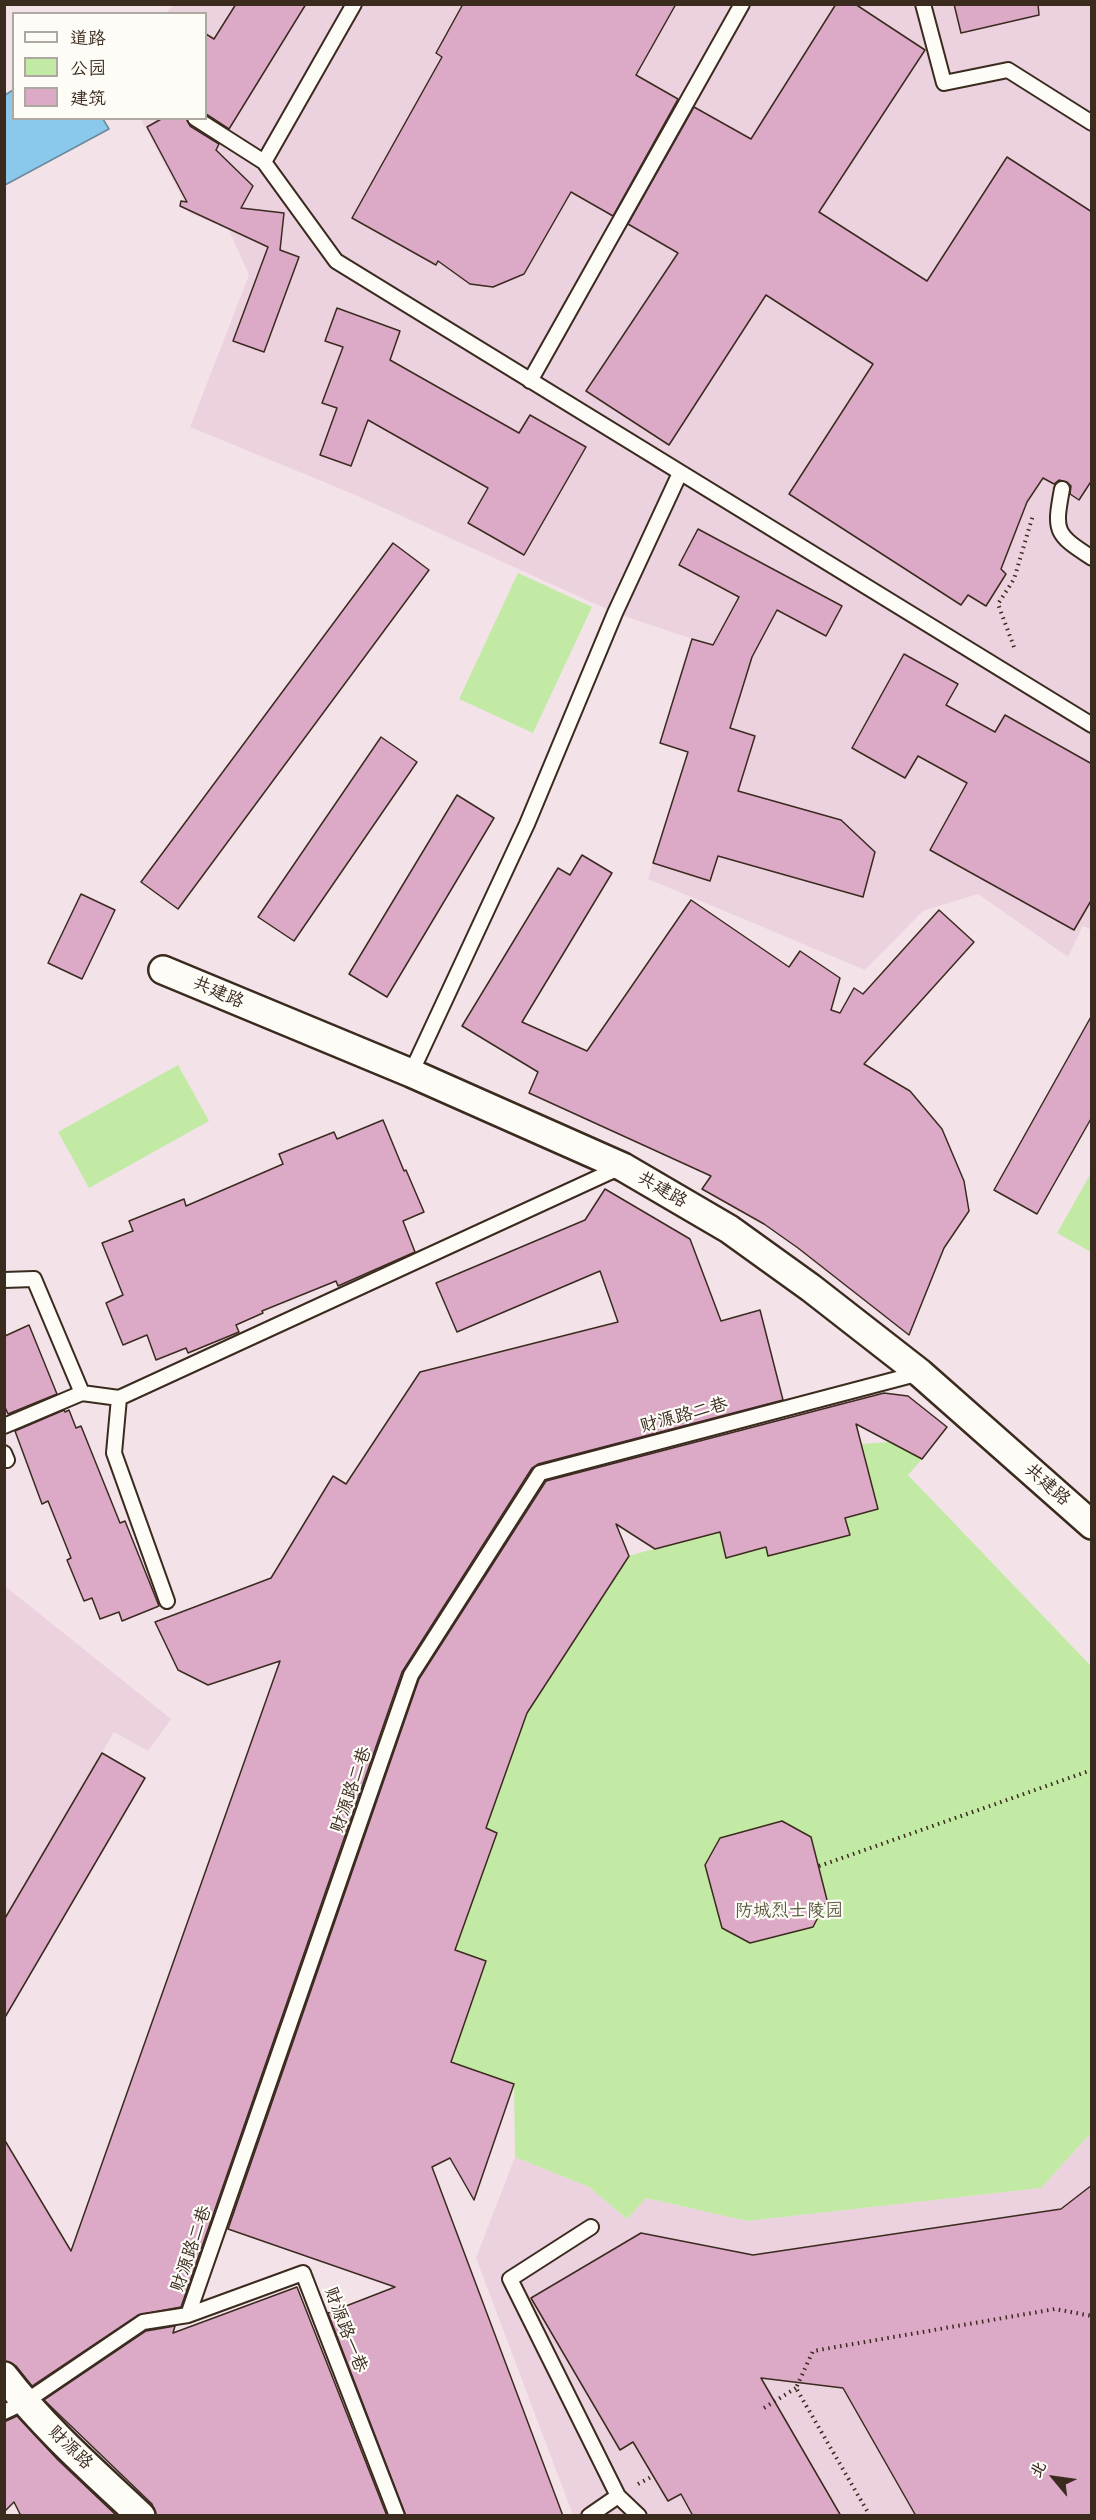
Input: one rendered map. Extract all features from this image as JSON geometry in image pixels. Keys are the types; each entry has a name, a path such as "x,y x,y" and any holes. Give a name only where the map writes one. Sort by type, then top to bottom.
{"street":[{"name":"共建路","path":"163,970 411,1074 623,1167 729,1229 811,1288 920,1373 1092,1525"},
{"name":"财源路","path":"4,2376 15,2407 60,2441 141,2516"}],"lane":[{"path":"264,162 354,4"},
{"path":"530,381 742,4"},
{"path":"923,4 944,83 1008,70 1092,123"},
{"path":"198,120 264,162 336,261 1092,725"},
{"path":"411,1074 527,824 615,613 680,473"},
{"path":"1062,489 1056,518 1060,532 1069,543 1092,558"},
{"path":"4,1426 82,1393 119,1398 623,1167"},
{"path":"4,1280 34,1279 82,1393"},
{"name":"财源路二巷","path":"15,2407 143,2322 188,2315 411,1675 540,1473 920,1373"},
{"path":"119,1398 114,1453 167,1601"},
{"path":"4,1453 7,1460 4,1460"},
{"path":"591,2227 510,2279 618,2496 639,2516"},
{"name":"财源路一巷","path":"188,2315 303,2273 397,2516"},
{"path":"589,2516 618,2496"}],"path":[{"path":"1014,646 998,604 1014,579 1034,514 1044,500 1062,489"},
{"path":"819,1866 1092,1770"},
{"path":"764,2408 796,2388 813,2351 1055,2309 1092,2316"},
{"path":"796,2388 870,2516"}],"shaded area":[{"path":"173,5 1091,5 1092,930 1083,926 1068,957 978,894 923,911 865,970 648,879 688,752 660,743 692,639 615,613 353,494 190,427 249,275 229,230 190,213 142,120 207,120 207,12 167,12"},
{"path":"5,1586 171,1719 148,1751 114,1732 5,1920"},
{"path":"1091,2133 1091,2515 573,2515 476,2258 515,2157 589,2187 627,2219 646,2198 747,2221 1041,2188"}],"green space":[{"path":"518,573 592,607 533,733 459,699"},
{"path":"178,1065 209,1121 89,1188 58,1132"},
{"path":"1091,1173 1091,1252 1057,1233"},
{"name":"防城烈士陵园","path":"889,1442 922,1459 908,1475 1091,1666 1091,2133 1041,2188 747,2221 646,2198 627,2219 589,2187 515,2157 514,2084 451,2062 486,1962 455,1950 497,1833 486,1828 527,1713 628,1556 720,1531 727,1558 766,1547 769,1556 849,1535 845,1518 878,1509 861,1444"}],"water":[{"path":"12,91 12,120 104,120 109,129 5,185 5,95"}],"building":[{"path":"236,4 306,4 229,129 207,115 207,35 214,39"},
{"path":"463,4 676,4 636,75 678,99 613,216 571,192 524,274 493,287 470,284 438,261 436,265 352,218 442,57 436,53"},
{"path":"836,4 855,4 925,50 819,212 927,281 1007,157 1092,212 1092,480 1079,500 1070,494 1071,486 1067,482 1059,480 1054,484 1043,478 1027,502 1001,569 1006,574 986,606 968,595 961,605 789,494 873,364 766,295 669,445 586,391 678,253 628,224 694,107 751,139"},
{"path":"954,4 1038,4 1039,15 961,33"},
{"path":"159,120 187,120 190,126 219,144 216,150 253,186 241,208 284,213 280,250 299,257 264,352 233,341 268,247 180,206 181,201 187,202 147,127"},
{"path":"337,308 400,331 390,360 519,433 530,415 586,447 524,555 468,523 488,488 368,420 351,466 320,455 337,408 322,403 343,347 325,341"},
{"path":"698,529 842,606 826,636 777,610 752,657 730,728 755,736 738,791 841,820 875,852 863,897 718,856 710,881 653,863 688,752 660,743 692,639 713,645 739,597 679,565"},
{"path":"393,543 429,570 178,909 141,882"},
{"path":"904,654 958,684 946,705 995,732 1005,715 1092,764 1092,899 1074,930 930,850 967,783 918,756 905,778 852,748"},
{"path":"381,737 417,762 294,941 258,917"},
{"path":"457,795 494,818 387,997 349,974"},
{"path":"582,855 612,873 522,1022 587,1051 691,900 789,967 800,951 840,978 831,1010 840,1013 854,988 863,994 939,910 974,942 864,1064 910,1091 942,1129 964,1181 969,1211 944,1248 909,1335 764,1224 702,1189 711,1176 529,1093 538,1072 462,1026 558,868 570,875"},
{"path":"81,894 115,910 82,979 48,963"},
{"path":"1092,1015 1092,1117 1037,1214 994,1190"},
{"path":"383,1120 424,1212 403,1221 415,1252 338,1286 336,1281 262,1311 263,1313 236,1325 239,1332 188,1353 186,1348 156,1360 147,1335 123,1345 106,1303 123,1295 102,1243 133,1231 129,1221 184,1199 186,1206 283,1164 279,1154 334,1132 337,1139"},
{"path":"605,1189 690,1239 721,1321 760,1310 783,1400 538,1464 532,1468 402,1672 181,2307 138,2315 32,2386 16,2366 4,2361 4,2139 71,2251 280,1661 208,1685 178,1670 155,1622 271,1578 333,1476 346,1484 420,1372 618,1322 600,1271 457,1332 436,1283 585,1220"},
{"path":"29,1325 57,1394 8,1414 4,1405 5,1336"},
{"path":"884,1393 908,1396 947,1427 922,1459 856,1424 878,1509 845,1518 850,1535 768,1556 766,1547 726,1558 720,1532 655,1549 616,1524 629,1556 527,1713 486,1828 497,1833 455,1950 486,1961 451,2062 514,2084 474,2200 450,2158 432,2167 563,2516 406,2516 328,2313 395,2287 228,2229 419,1679 546,1481"},
{"path":"64,1410 65,1412 69,1410 76,1428 81,1426 120,1523 125,1521 159,1606 122,1621 119,1612 100,1619 92,1598 84,1601 67,1560 71,1558 48,1501 42,1504 15,1431"},
{"path":"102,1753 145,1778 4,2019 4,1920"},
{"path":"782,1821 811,1837 827,1900 813,1927 750,1943 722,1928 705,1865 720,1838"},
{"path":"1092,2185 1092,2516 916,2516 843,2388 761,2378 841,2516 693,2516 681,2494 668,2501 633,2442 620,2450 531,2298 641,2233 753,2255 1061,2209"},
{"path":"297,2287 387,2516 156,2516 152,2504 44,2400 146,2331 175,2326 173,2333"},
{"path":"17,2416 58,2460 117,2516 21,2516 14,2502 4,2512 4,2422"}]}
